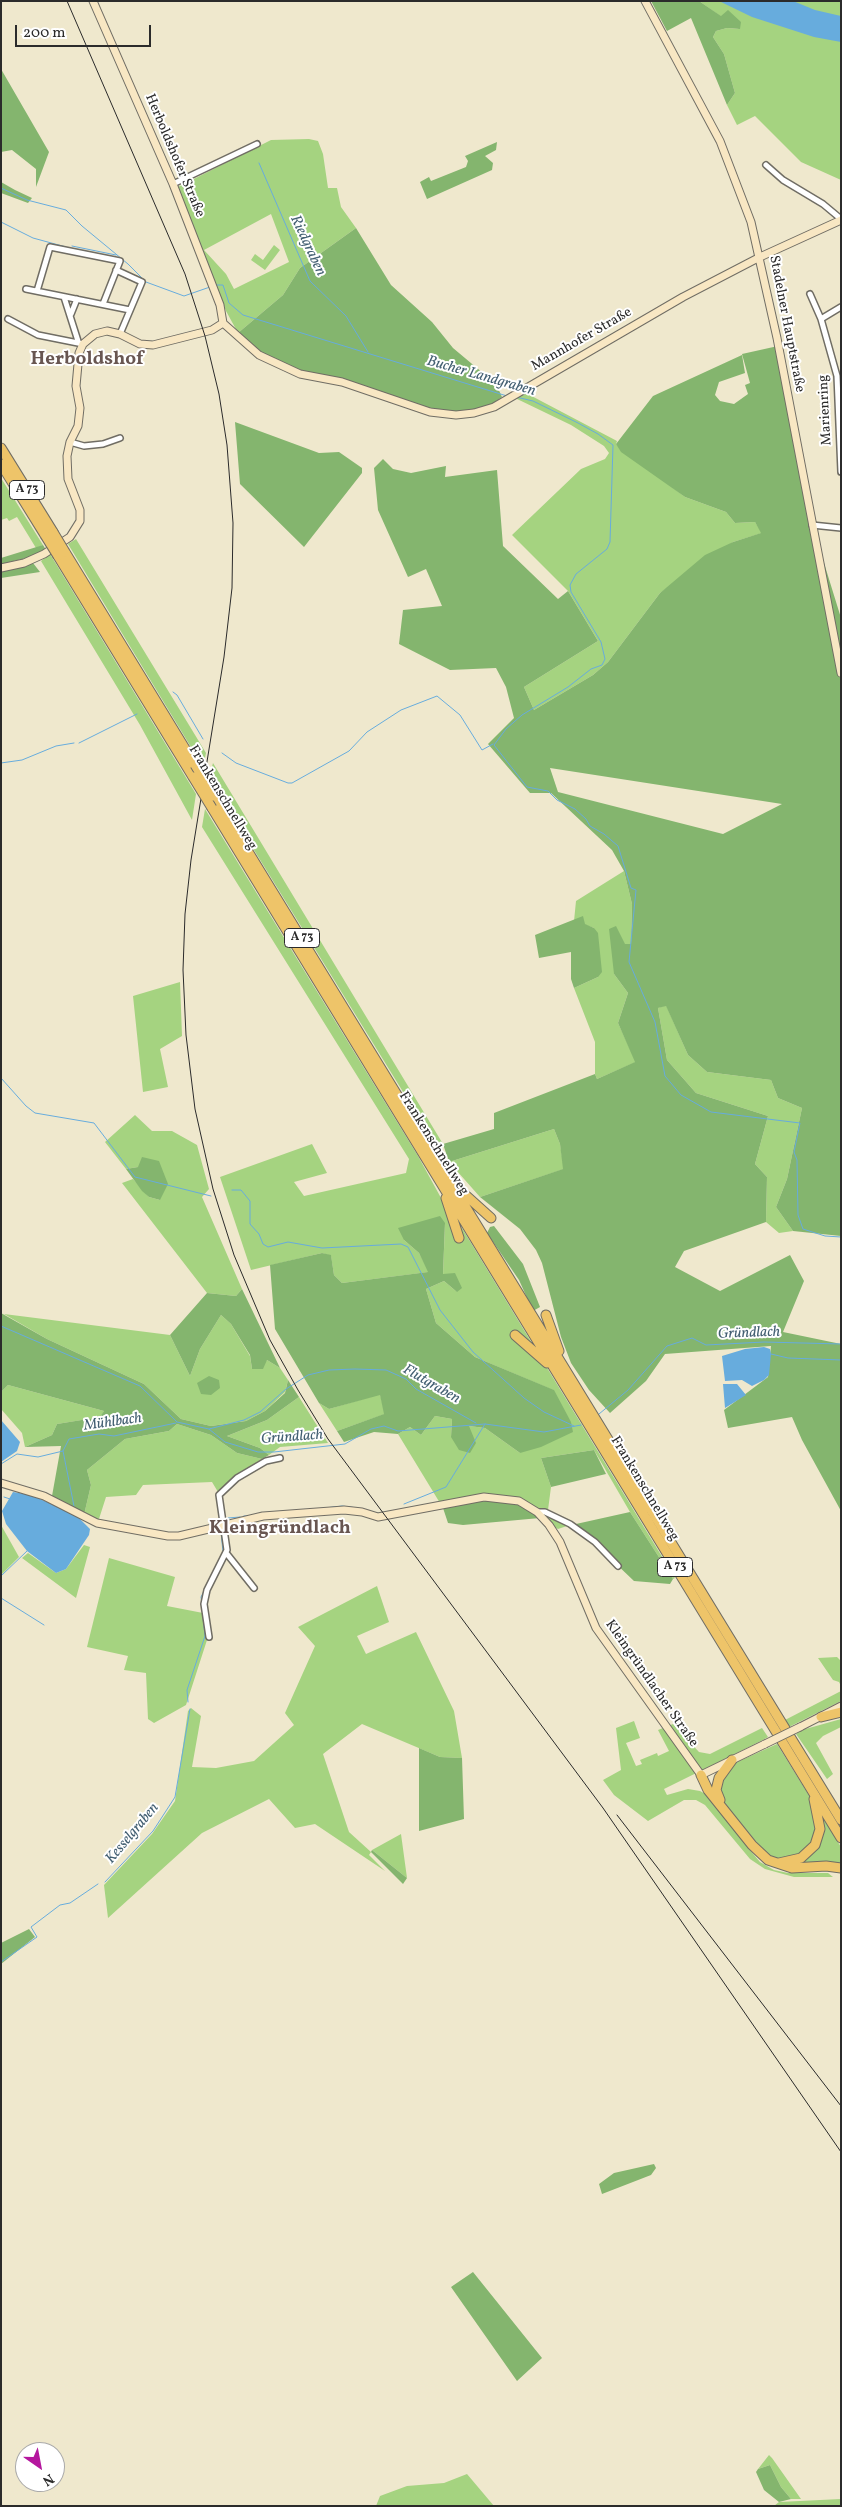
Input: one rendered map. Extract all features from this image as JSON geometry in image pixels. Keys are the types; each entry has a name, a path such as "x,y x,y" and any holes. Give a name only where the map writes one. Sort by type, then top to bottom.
{"highway":[{"name":"Frankenschnellweg","path":"1,448 49,534 193,777 841,1820"},
{"name":"Frankenschnellweg","path":"1,464 49,534"},
{"name":"Frankenschnellweg","path":"61,554 214,796 442,1177"},
{"path":"442,1177 491,1218"},
{"path":"442,1177 459,1238"},
{"path":"546,1316 564,1375"},
{"path":"515,1335 564,1375"},
{"name":"Frankenschnellweg","path":"564,1375 841,1838"},
{"path":"821,1717 841,1712"},
{"path":"716,1790 718,1778 732,1760"},
{"path":"702,1774 716,1790 722,1805"},
{"path":"702,1774 708,1790 722,1805 752,1845 771,1862 792,1868 826,1866 841,1868"},
{"path":"771,1862 795,1861 808,1854 815,1845 820,1829 808,1785"},
{"path":"823,1791 841,1807"}],"street":[{"name":"Herboldshofer Straße","path":"93,1 173,184 212,283 224,317 223,323"},
{"name":"Stadelner Hauptstraße","path":"645,1 720,141 743,197 760,257 841,673"},
{"path":"173,184 257,144"},
{"path":"766,165 783,180 823,204 841,220"},
{"name":"Mannhofer Straße","path":"223,323 260,355 284,368 300,374 342,382 430,412 466,415 484,411 502,402 655,312 760,257 841,220"},
{"path":"37,291 50,247 120,261 103,304"},
{"path":"116,270 142,282 120,334"},
{"path":"26,289 130,310"},
{"name":"Marienring","path":"810,294 821,319 837,376 840,472"},
{"path":"1,568 36,558 70,538 80,522 80,510 68,478 67,456 70,442 78,426 80,414 76,386 80,343 64,296"},
{"path":"71,315 77,299"},
{"path":"821,319 841,307"},
{"path":"8,319 38,335 80,343 101,332 120,334 140,344 153,345 212,330 223,323"},
{"path":"70,442 84,446 103,444 120,438"},
{"path":"812,525 841,528"},
{"path":"209,1637 204,1604 227,1554 225,1525 219,1501 222,1490 256,1465 280,1458"},
{"name":"Kleingründlacher Straße","path":"1,1483 44,1496 97,1522 179,1536 263,1516 344,1510 362,1512 378,1517 484,1497 518,1501 537,1512 549,1524 560,1542 596,1628 702,1774"},
{"path":"537,1512 545,1512 570,1524 595,1542 618,1566"},
{"path":"227,1554 254,1588"},
{"path":"702,1774 841,1706"}],"green space":[{"path":"651,1 699,1 721,16 728,10 741,22 740,29 727,28 716,31 713,37 724,54 735,93 727,105 691,18 667,31"},
{"path":"699,1 841,1 841,180 801,162 755,116 737,125 727,105 735,93 724,54 713,37 716,31 727,28 739,29"},
{"path":"1,69 49,152 36,187 36,169 12,150 1,152"},
{"path":"309,139 318,141 323,154 328,188 337,188 341,207 356,228 300,268 283,295 238,333 226,311 178,187 271,140","holes":["271,214 289,262 234,289 226,274 204,250"]},
{"path":"497,142 496,150 485,156 493,163 492,170 427,199 420,182 429,177 431,181 466,167 468,161 465,156"},
{"path":"1,182 32,198 28,203 1,193"},
{"path":"356,228 391,285 432,322 453,348 496,384 502,397 492,404 451,417 442,417 352,385 305,375 259,355 238,333 283,295 300,268"},
{"path":"274,245 280,250 265,270 251,260 255,254 263,260"},
{"path":"778,346 812,524 841,618 841,1236 793,1231 776,1207 787,1179 802,1108 778,1098 771,1080 707,1072 688,1055 666,1006 658,1008 667,1060 696,1093 768,1116 755,1164 767,1177 766,1222 684,1251 675,1267 720,1291 790,1255 804,1281 783,1332 841,1344 841,1511 802,1440 792,1417 728,1428 724,1410 768,1377 771,1346 665,1354 646,1381 610,1413 589,1390 571,1363 561,1337 542,1263 536,1250 520,1229 480,1197 563,1169 560,1144 554,1129 449,1162 443,1144 494,1129 494,1113 595,1074 597,1079 635,1062 618,1023 628,993 614,974 609,929 616,926 625,944 631,944 632,904 624,871 612,850 551,793 530,793 488,744 514,718 506,687 496,668 450,670 399,644 403,610 442,606 426,569 408,577 378,510 374,468 383,459 393,469 411,473 446,466 445,477 497,470 503,546 558,599 568,591 598,641 524,687 534,710 593,675 608,662 660,593 705,555 733,542 761,533 755,522 735,523 726,512 685,497 621,452 616,444 653,396 742,355 745,373 719,382 715,395 720,401 734,404 748,394 745,385 750,383 742,354","holes":["550,768 782,804 723,834 558,792"]},
{"path":"524,392 617,441 616,444 685,497 726,512 735,523 755,522 762,533 733,542 660,593 608,662 593,675 534,710 524,687 598,641 568,591 512,535 581,469 605,459 609,453 604,446 571,425 515,398"},
{"path":"235,422 319,453 339,452 362,468 362,473 304,547 240,484"},
{"path":"1,478 43,545 36,548 17,517 9,521 7,518 1,520"},
{"path":"76,539 206,753 203,767 68,544"},
{"path":"43,545 46,550 31,557 1,564 1,558"},
{"path":"50,554 196,794 192,820 140,725 41,561"},
{"path":"33,563 40,572 1,578 1,571"},
{"path":"213,763 443,1144 437,1147 209,777"},
{"path":"205,809 418,1156 446,1207 457,1220 675,1578 673,1579 630,1512 594,1450 541,1458 551,1487 548,1510 567,1526 558,1529 540,1518 497,1499 443,1508 398,1434 410,1427 421,1435 435,1416 452,1419 451,1437 469,1426 485,1428 520,1453 553,1390 475,1357 436,1323 426,1289 444,1281 457,1292 443,1275 445,1224 404,1240 419,1253 429,1272 342,1283 334,1275 331,1256 322,1253 251,1270 220,1177 312,1144 327,1173 294,1182 304,1196 406,1173 409,1159 202,827"},
{"path":"624,871 632,904 631,944 625,944 614,974 628,993 618,1023 636,1062 597,1079 595,1074 595,1042 574,988 598,977 594,928 574,921 576,901"},
{"path":"583,916 585,924 594,928 598,933 602,972 598,977 574,988 571,979 571,952 539,958 535,935"},
{"path":"180,982 182,1036 160,1049 168,1087 143,1092 133,996"},
{"path":"666,1005 688,1055 707,1072 771,1080 778,1098 802,1108 787,1179 776,1207 793,1231 779,1233 766,1222 767,1177 755,1164 768,1116 696,1093 667,1060 658,1008"},
{"path":"135,1115 152,1131 172,1131 197,1145 209,1189 202,1197 242,1289 236,1296 207,1293 122,1183 133,1179 149,1197 160,1200 138,1167 126,1169 105,1142"},
{"path":"554,1129 560,1144 564,1169 480,1197 449,1162"},
{"path":"142,1157 159,1161 168,1184 160,1200 149,1197 142,1191 126,1169 138,1167"},
{"path":"440,1216 445,1223 443,1274 455,1273 462,1288 457,1292 444,1281 426,1289 436,1323 475,1357 554,1390 571,1422 573,1432 541,1447 520,1453 485,1428 469,1426 476,1443 470,1453 459,1450 451,1437 452,1419 435,1416 421,1435 410,1427 398,1434 374,1432 344,1442 337,1431 384,1414 380,1395 329,1409 319,1403 275,1329 270,1265 322,1253 331,1255 334,1275 342,1283 428,1272 419,1253 404,1240 398,1228"},
{"path":"494,1226 523,1264 540,1307 533,1311 519,1280 487,1233 490,1227"},
{"path":"242,1289 280,1368 267,1360 263,1369 252,1369 250,1355 231,1324 221,1315 200,1349 190,1376 170,1335 207,1293 236,1296"},
{"path":"1,1313 47,1339 144,1384 181,1419 211,1426 246,1421 265,1411 285,1393 288,1380 299,1397 267,1420 227,1436 260,1448 269,1455 262,1459 237,1453 211,1435 177,1424 169,1431 125,1439 87,1470 91,1485 84,1515 52,1496 61,1446 25,1447 52,1435 57,1424 100,1417 104,1411 8,1385 1,1392"},
{"path":"4,1314 170,1335 190,1376 200,1349 221,1315 231,1324 250,1356 252,1369 267,1360 280,1368 288,1380 285,1392 265,1411 246,1421 211,1426 181,1419 144,1384 47,1339"},
{"path":"209,1376 219,1380 220,1388 211,1395 201,1394 197,1383"},
{"path":"8,1385 104,1411 101,1417 57,1424 52,1435 25,1447 22,1433 1,1409 1,1392"},
{"path":"380,1394 385,1414 337,1431 319,1403 329,1409"},
{"path":"299,1397 328,1443 280,1447 269,1455 260,1448 227,1436 267,1420"},
{"path":"177,1424 211,1435 237,1453 262,1459 235,1477 218,1492 212,1482 143,1485 136,1495 106,1497 98,1522 84,1515 91,1485 87,1470 125,1439 169,1431"},
{"path":"594,1450 606,1474 551,1487 541,1458"},
{"path":"497,1499 520,1504 540,1518 463,1525 448,1523 443,1508"},
{"path":"630,1512 673,1579 670,1584 634,1581 591,1540 567,1526"},
{"path":"1,1525 19,1557 1,1575"},
{"path":"84,1545 90,1547 76,1598 22,1558 28,1553 56,1573 66,1569"},
{"path":"109,1558 175,1577 167,1606 203,1613 207,1640 186,1705 154,1723 148,1719 146,1673 124,1670 128,1656 87,1647"},
{"path":"377,1586 389,1622 357,1636 366,1654 416,1632 454,1711 462,1758 440,1757 362,1724 323,1754 349,1832 371,1852 369,1855 385,1871 315,1824 295,1828 269,1799 202,1833 108,1918 104,1885 152,1834 175,1801 188,1711 191,1708 201,1716 192,1767 216,1768 254,1761 294,1725 285,1713 315,1646 298,1627"},
{"path":"837,1657 841,1661 841,1686 839,1682 833,1680 818,1658"},
{"path":"841,1691 841,1701 789,1727 785,1720"},
{"path":"841,1719 841,1727 823,1736 816,1743 833,1774 827,1779 796,1734 802,1730"},
{"path":"634,1721 640,1738 626,1743 636,1766 642,1764 640,1760 657,1753 658,1756 669,1751 658,1730 673,1724 699,1752 710,1754 762,1728 768,1737 664,1789 667,1795 688,1789 700,1791 711,1797 760,1862 774,1870 788,1873 828,1873 833,1877 794,1877 765,1869 750,1859 705,1805 696,1800 684,1800 648,1821 614,1795 603,1780 621,1770 616,1728"},
{"path":"777,1744 841,1847 841,1866 786,1867 766,1854 724,1802 720,1779 735,1763"},
{"path":"419,1748 440,1757 462,1758 464,1819 419,1831"},
{"path":"401,1834 407,1878 372,1850"},
{"path":"372,1850 407,1878 403,1884 371,1852"},
{"path":"29,1929 35,1937 1,1964 1,1943"},
{"path":"654,2164 656,2168 651,2175 602,2194 599,2184 614,2173"},
{"path":"473,2272 542,2358 517,2381 451,2287"},
{"path":"769,2455 801,2499 791,2499 781,2487 770,2465 758,2469"},
{"path":"770,2465 781,2487 791,2499 779,2502 764,2490 756,2472 758,2469"},
{"path":"467,2474 494,2506 376,2506 380,2496 407,2486 444,2483"},
{"path":"841,2499 841,2506 774,2506 779,2502"}],"water":[{"path":"719,1 793,1 815,10 841,16 841,42 814,37 752,17"},
{"path":"764,1347 770,1349 771,1354 769,1375 764,1380 752,1386 742,1380 725,1381 722,1356 745,1349"},
{"path":"723,1384 737,1384 746,1395 725,1408"},
{"path":"1,1420 20,1442 17,1451 1,1462"},
{"path":"13,1492 31,1495 76,1515 90,1529 89,1535 66,1569 56,1573 27,1551 6,1524 2,1511"}],"waterway":[{"name":"Riedgraben","path":"259,163 310,281 346,316 368,352"},
{"name":"Bucher Landgraben","path":"1,188 27,200 66,210 146,282 184,296 210,287"},
{"path":"1,222 33,238 66,247"},
{"path":"72,246 116,255"},
{"name":"Bucher Landgraben","path":"216,285 223,285 229,303 243,315 507,396"},
{"name":"Bucher Landgraben","path":"516,397 533,401 578,423 613,445 610,542 607,549 576,574 570,585 571,592 601,642 605,659 602,665 591,669 568,687 522,715 506,729 494,745 527,787 548,791 557,800 575,809 586,819 590,826 604,834 618,846 631,888 636,890 629,962 655,1022 665,1076 681,1095 711,1112 800,1123 794,1152 797,1160 798,1215 803,1229 825,1236 841,1237"},
{"path":"173,692 177,695 203,739"},
{"path":"222,753 236,763 292,783 349,751 367,732 401,710 437,696 460,715 482,750 493,744"},
{"path":"79,743 137,714"},
{"path":"1,763 22,760 56,746 74,743"},
{"path":"1,1078 26,1106 35,1113 94,1123 135,1177 211,1196"},
{"path":"232,1190 241,1190 250,1201 250,1224 259,1234 263,1244 268,1247 288,1242 322,1248 401,1244 408,1247 440,1310 473,1352 524,1398 544,1412 574,1426"},
{"name":"Gründlach","path":"1,1326 140,1386 177,1422 209,1429 225,1442 258,1452 345,1444 371,1429 384,1426 398,1431 485,1424 544,1432 581,1425"},
{"name":"Gründlach","path":"599,1414 628,1390 667,1346 692,1338 706,1345 764,1342 841,1344"},
{"name":"Gründlach","path":"771,1354 788,1358 841,1360"},
{"name":"Flutgraben","path":"209,1429 244,1420 260,1412 286,1389 308,1375 329,1370 355,1369 386,1370 406,1379 416,1389 476,1423"},
{"name":"Mühlbach","path":"1,1464 17,1454 38,1457 63,1451 69,1439 99,1434 114,1436 176,1423"},
{"name":"Kesselgraben","path":"404,1504 446,1487 485,1424"},
{"path":"63,1451 74,1506"},
{"path":"4,1497 10,1499"},
{"name":"Kesselgraben","path":"317,1509 342,1506 357,1508"},
{"name":"Kesselgraben","path":"244,1516 251,1516"},
{"name":"Kesselgraben","path":"228,1518 240,1517"},
{"name":"Kesselgraben","path":"221,1532 223,1552"},
{"path":"1,1576 27,1551"},
{"name":"Kesselgraben","path":"202,1604 201,1597 205,1589"},
{"path":"1,1598 44,1625"},
{"name":"Kesselgraben","path":"188,1702 187,1690 205,1636 202,1608"},
{"name":"Kesselgraben","path":"105,1882 153,1831 175,1797 190,1709"},
{"name":"Kesselgraben","path":"1,1962 37,1937 31,1927 60,1905 70,1903 98,1884"}],"railway":[{"path":"67,1 185,274 205,336 219,394 227,445 233,523 232,588 224,657 191,860 185,914 183,970 186,1035 195,1109 213,1189 234,1255 270,1340 328,1439 603,1808 841,2152"},
{"path":"617,1815 841,2106"}],"district":[{"name":"Herboldshof","path":"87,361"},
{"name":"Kleingründlach","path":"280,1530"}]}
